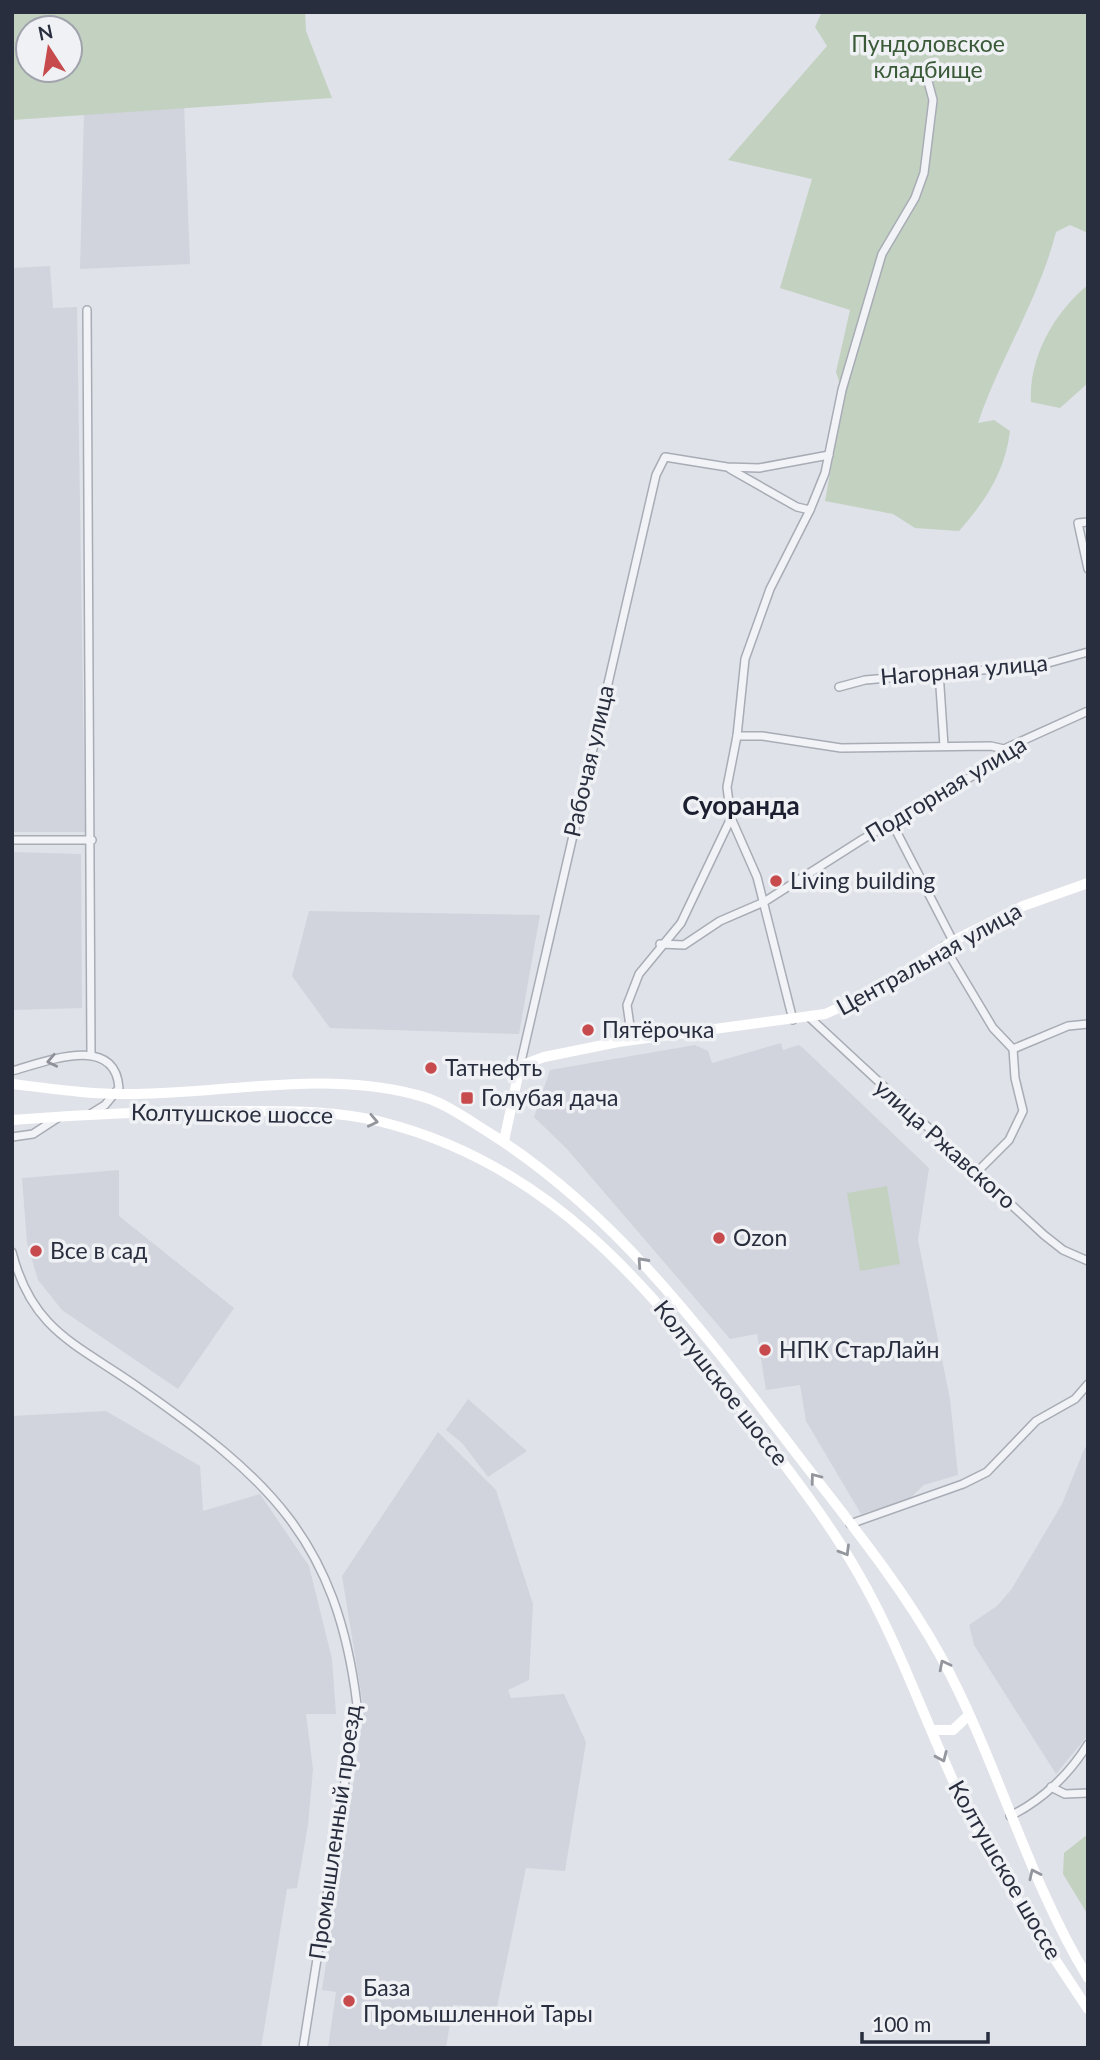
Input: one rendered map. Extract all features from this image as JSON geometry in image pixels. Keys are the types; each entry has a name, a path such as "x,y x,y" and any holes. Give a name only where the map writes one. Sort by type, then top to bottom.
{"main road":[{"name":"Центральная улица","path":"520,1066 544,1057 632,1040 793,1020 838,1010 872,993 949,944 1023,906 1088,883"},
{"path":"504,1142 520,1066"},
{"name":"Колтушское шоссе","path":"12,1084 117,1094 319,1085 377,1087 417,1094 456,1111 562,1184 644,1264 718,1351 850,1524 919,1621 969,1715 1009,1817 1056,1922 1088,1978"},
{"name":"Колтушское шоссе","path":"12,1120 91,1114 306,1111 382,1122 414,1132 482,1162 529,1188 582,1225 655,1299 791,1470 820,1512 875,1602 967,1810 990,1853 1088,2009"},
{"path":"931,1730 953,1730 969,1715"}],"street":[{"path":"793,1020 764,902 731,818 727,788 737,736 746,659 755,628 770,589 810,510 829,455 842,390 869,289 882,254 915,198 925,173 933,100 926,74"},
{"path":"12,1071 91,1053 92,840 87,310"},
{"path":"727,467 759,468 829,455"},
{"name":"Рабочая улица","path":"520,1066 622,611 656,475 665,457 727,467"},
{"path":"727,467 797,507 810,510"},
{"path":"1088,522 1078,523 1088,569"},
{"name":"Нагорная улица","path":"839,687 865,680 1041,665 1088,652"},
{"path":"939,672 944,746"},
{"name":"Подгорная улица","path":"660,944 684,945 720,920 764,902 995,763 1004,750 1088,711"},
{"path":"737,736 762,736 841,748 991,746 1004,750"},
{"path":"632,1040 627,1005 639,974 660,944 681,923 731,818"},
{"path":"892,823 949,944 993,1028 1013,1049 1023,1111 1009,1140 978,1171"},
{"path":"12,840 92,840"},
{"name":"улица Ржавского","path":"810,1017 878,1084 904,1102 1044,1235 1063,1250 1087,1258"},
{"path":"1013,1049 1068,1026 1088,1024"},
{"name":"Колтушское шоссе","path":"91,1053 106,1060 119,1079 117,1094 91,1114"},
{"path":"12,1137 43,1129 59,1116"},
{"name":"Промышленный проезд","path":"12,1252 26,1293 52,1329 186,1421 252,1475 290,1516 320,1563 351,1661 356,1705 350,1762 303,2048"},
{"path":"850,1524 964,1484 987,1472 1036,1421 1075,1399 1088,1384"},
{"path":"1009,1817 1027,1808 1065,1776 1088,1744"},
{"path":"1051,1787 1065,1794 1088,1793"}],"shaded area":[{"path":"184,103 190,264 80,269 84,111"},
{"path":"50,266 53,308 77,307 85,832 12,832 12,268"},
{"path":"12,852 81,854 82,1008 12,1010"},
{"path":"309,911 540,915 519,1034 330,1028 292,976"},
{"path":"781,1043 783,1050 799,1045 803,1048 929,1168 918,1240 950,1399 958,1475 924,1485 908,1500 861,1514 806,1421 800,1385 766,1390 757,1334 730,1339 567,1149 534,1117 550,1070 695,1045 708,1051 712,1063"},
{"name":"Все в сад","path":"119,1170 119,1216 234,1308 178,1389 62,1310 38,1280 27,1243 22,1178"},
{"path":"468,1399 527,1451 488,1477 462,1443 446,1430"},
{"path":"106,1411 200,1466 203,1511 260,1494 309,1566 332,1659 336,1714 306,1714 313,1769 308,1825 297,1888 287,1889 261,2048 12,2048 12,1416"},
{"path":"438,1432 496,1490 533,1604 529,1680 508,1690 511,1698 564,1694 586,1742 565,1871 526,1868 497,2007 453,2005 446,2048 328,2048 336,1992 322,1990 364,1711 342,1576"},
{"path":"1085,1447 1088,1449 1088,1735 1056,1774 974,1645 969,1625 997,1606 1011,1590 1062,1504"}],"green space":[{"path":"12,12 305,12 306,31 332,98 12,120"},
{"name":"Пундоловское кладбище","path":"822,12 1088,12 1088,233 1070,225 1056,232 1040,281 978,423 994,420 1010,431 1004,460 986,497 959,531 915,528 893,514 825,501 844,396 836,372 850,310 780,288 812,179 728,160 827,46 815,27"},
{"path":"1088,285 1088,383 1060,408 1031,402 1034,369 1046,338 1064,309"},
{"path":"887,1186 900,1264 860,1271 847,1193"},
{"path":"1088,1834 1088,1915 1063,1874 1064,1853"}],"place":[{"name":"Living building","path":"776,881"},
{"name":"Пятёрочка","path":"588,1030"},
{"name":"Татнефть","path":"431,1068"},
{"name":"Голубая дача","path":"467,1098"},
{"name":"Ozon","path":"719,1238"},
{"name":"Все в сад","path":"36,1251"},
{"name":"НПК СтарЛайн","path":"765,1350"},
{"name":"База Промышленной Тары","path":"349,2001"}],"district":[{"name":"Суоранда","path":"741,806"}]}
